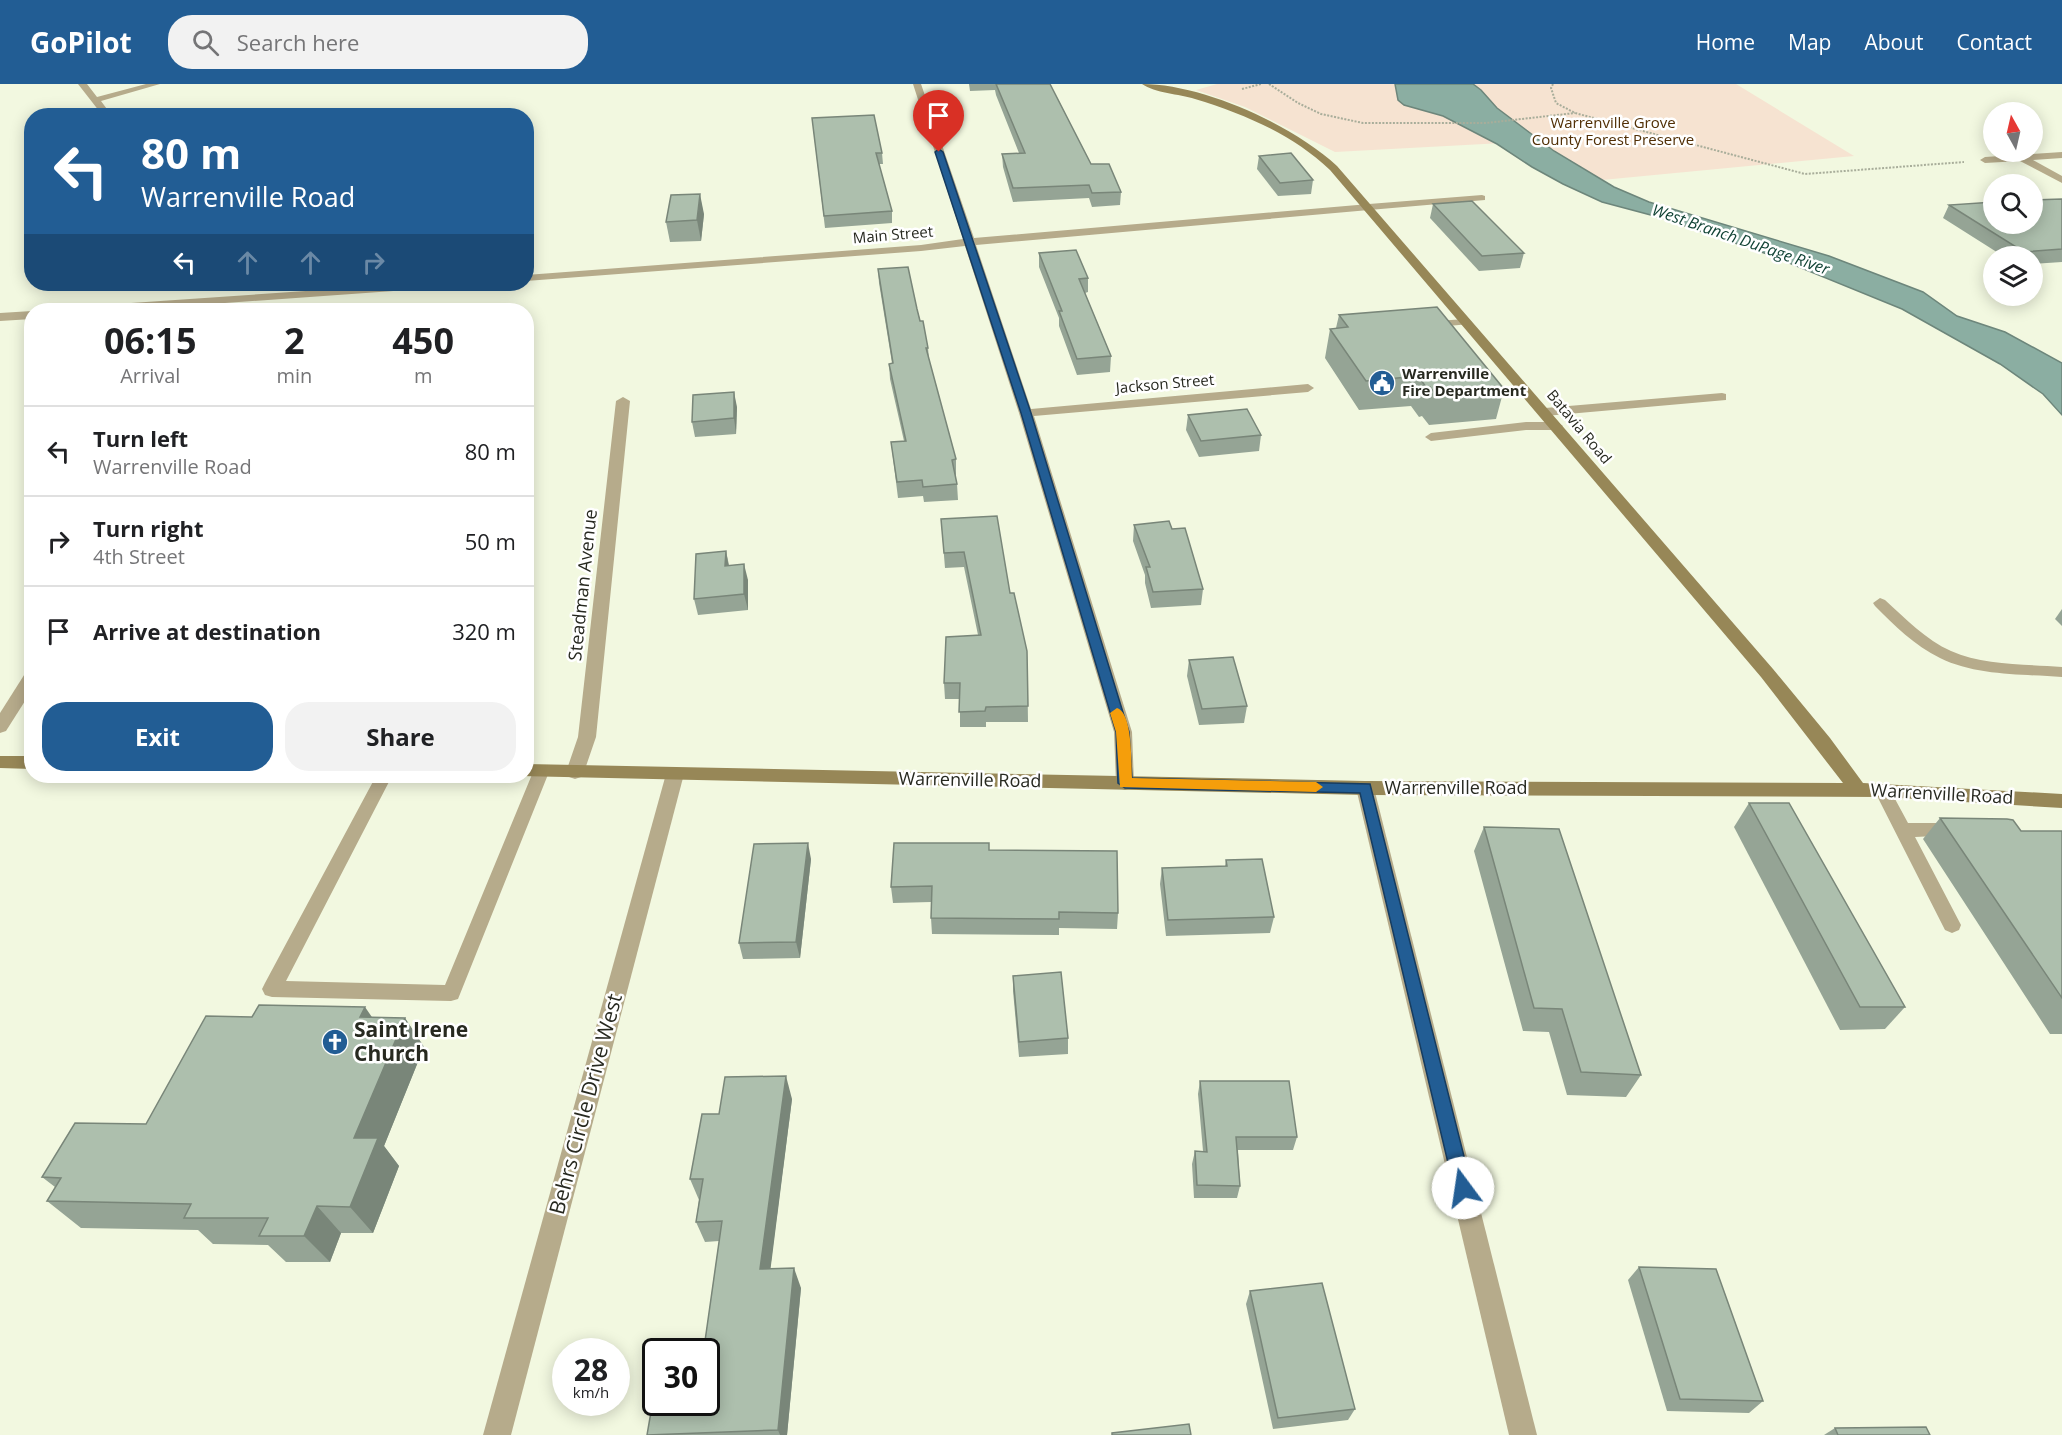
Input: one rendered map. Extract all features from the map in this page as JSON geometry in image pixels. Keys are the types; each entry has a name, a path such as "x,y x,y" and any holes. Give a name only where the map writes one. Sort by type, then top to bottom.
{"main road":[{"name":"Batavia Road","path":"1146,84 1207,99 1282,131 1332,166 1557,426 1835,756 1858,790"},
{"path":"0,762 24,763"},
{"name":"Warrenville Road","path":"534,772 1365,788 1882,790 2062,801"}],"street":[{"path":"82,84 102,108"},
{"path":"96,100 156,84"},
{"path":"917,84 1026,413 1123,732 1125,783"},
{"path":"2043,156 2062,155"},
{"path":"2029,162 2062,180"},
{"name":"Main Street","path":"534,277 921,248 1369,207"},
{"path":"263,303 380,291"},
{"path":"0,317 24,316"},
{"name":"Jackson Street","path":"1026,413 1308,388"},
{"name":"Steadman Avenue","path":"575,772 587,737 623,401"},
{"path":"0,727 24,689"},
{"name":"Behrs Circle Drive West","path":"497,1435 675,774"},
{"path":"1365,788 1523,1435"}],"lane":[{"path":"1369,207 1482,198"},
{"path":"1435,324 1467,322"},
{"path":"1545,412 1722,397"},
{"path":"1431,437 1526,426 1557,426"},
{"path":"1880,603 1923,641 1948,656 1988,664 2062,672"},
{"path":"380,783 272,989 451,993 530,783"},
{"path":"1882,790 1952,925"},
{"path":"1903,830 1968,831"}],"path":[{"path":"1269,84 1296,104 1331,118 1364,123 1450,124 1521,121 1575,113"},
{"path":"1553,84 1551,88 1556,103 1575,113 1805,174 1983,160"}],"green space":[{"name":"Warrenville Grove County Forest Preserve","path":"1217,84 1736,84 1854,156 1602,180 1554,151 1542,141 1335,152 1245,107 1196,90"}],"water":[{"name":"West Branch DuPage River","path":"1395,84 1473,84 1497,108 1554,151 1614,187 1649,202 1829,256 1923,292 1957,316 2005,332 2062,363 2062,415 2043,394 2000,364 1902,309 1767,254 1662,218 1602,202 1563,184 1497,144 1443,116 1404,105 1398,100"}],"building":[{"path":"996,84 1050,84 1091,164 1109,164 1121,192 1092,193 1089,185 1013,188 1002,154 1025,153"},
{"path":"874,115 882,153 876,153 892,211 824,216 812,118"},
{"path":"1291,153 1313,180 1280,183 1259,156"},
{"path":"700,194 697,220 666,222 671,195"},
{"path":"2062,199 2062,249 2043,250 2043,246 2014,246 1995,234 2043,234 2043,200"},
{"path":"1472,201 1524,253 1482,256 1433,204"},
{"path":"1983,203 1983,226 1949,205"},
{"path":"1076,250 1088,278 1079,279 1111,356 1077,359 1059,311 1062,311 1039,253"},
{"path":"908,267 920,321 923,321 928,348 926,348 956,459 952,460 957,484 923,487 922,480 897,482 891,442 906,441 889,364 893,363 878,269"},
{"path":"1437,307 1504,389 1436,395 1418,376 1366,381 1330,329 1348,327 1339,315"},
{"path":"734,392 734,418 692,422 693,395"},
{"path":"1247,409 1261,435 1201,441 1188,415"},
{"path":"997,516 1010,593 1014,593 1027,651 1028,706 986,707 985,711 959,712 960,683 944,683 946,637 981,635 964,552 944,553 941,519"},
{"path":"1169,521 1172,529 1185,528 1203,589 1153,592 1146,567 1150,567 1134,525"},
{"path":"726,551 725,566 744,564 744,594 694,599 696,554"},
{"path":"1233,657 1247,706 1202,709 1189,660"},
{"path":"1749,803 1789,803 1905,1007 1860,1007"},
{"path":"1940,818 2007,819 2013,820 2021,831 2062,831 2062,998"},
{"path":"1484,827 1559,829 1641,1075 1581,1072 1562,1009 1534,1008"},
{"path":"808,843 796,942 739,943 754,844"},
{"path":"894,843 989,843 989,850 1117,851 1118,913 1059,912 1059,919 931,918 932,886 891,887"},
{"path":"1262,859 1274,917 1168,920 1162,868 1227,866 1226,860"},
{"path":"1061,972 1068,1038 1019,1042 1013,976"},
{"path":"259,1005 365,1007 360,1017 405,1018 354,1138 378,1138 350,1207 317,1206 304,1236 259,1236 268,1218 184,1218 191,1204 47,1201 61,1178 42,1177 75,1123 146,1124 206,1016 252,1017"},
{"path":"786,1076 760,1269 794,1268 778,1430 647,1435 650,1416 720,1416 720,1338 705,1338 722,1221 696,1222 703,1179 690,1179 702,1114 719,1114 725,1077"},
{"path":"1200,1081 1289,1081 1297,1137 1236,1137 1240,1186 1197,1185 1195,1151 1207,1152"},
{"path":"1639,1267 1716,1269 1763,1401 1680,1399"},
{"path":"1322,1283 1355,1409 1278,1418 1250,1291"},
{"path":"1189,1424 1191,1435 1112,1435 1112,1433"},
{"path":"1926,1427 1930,1435 1838,1435 1835,1428"}],"slow traffic":[{"path":"1117,713 1123,732 1125,783 1316,787"}],"place":[{"name":"Warrenville Fire Department","path":"1382,383"},
{"name":"Saint Irene Church","path":"335,1042"}],"route":[{"path":"939,152 1026,413 1123,732 1125,783 1365,788 1463,1188"}]}
